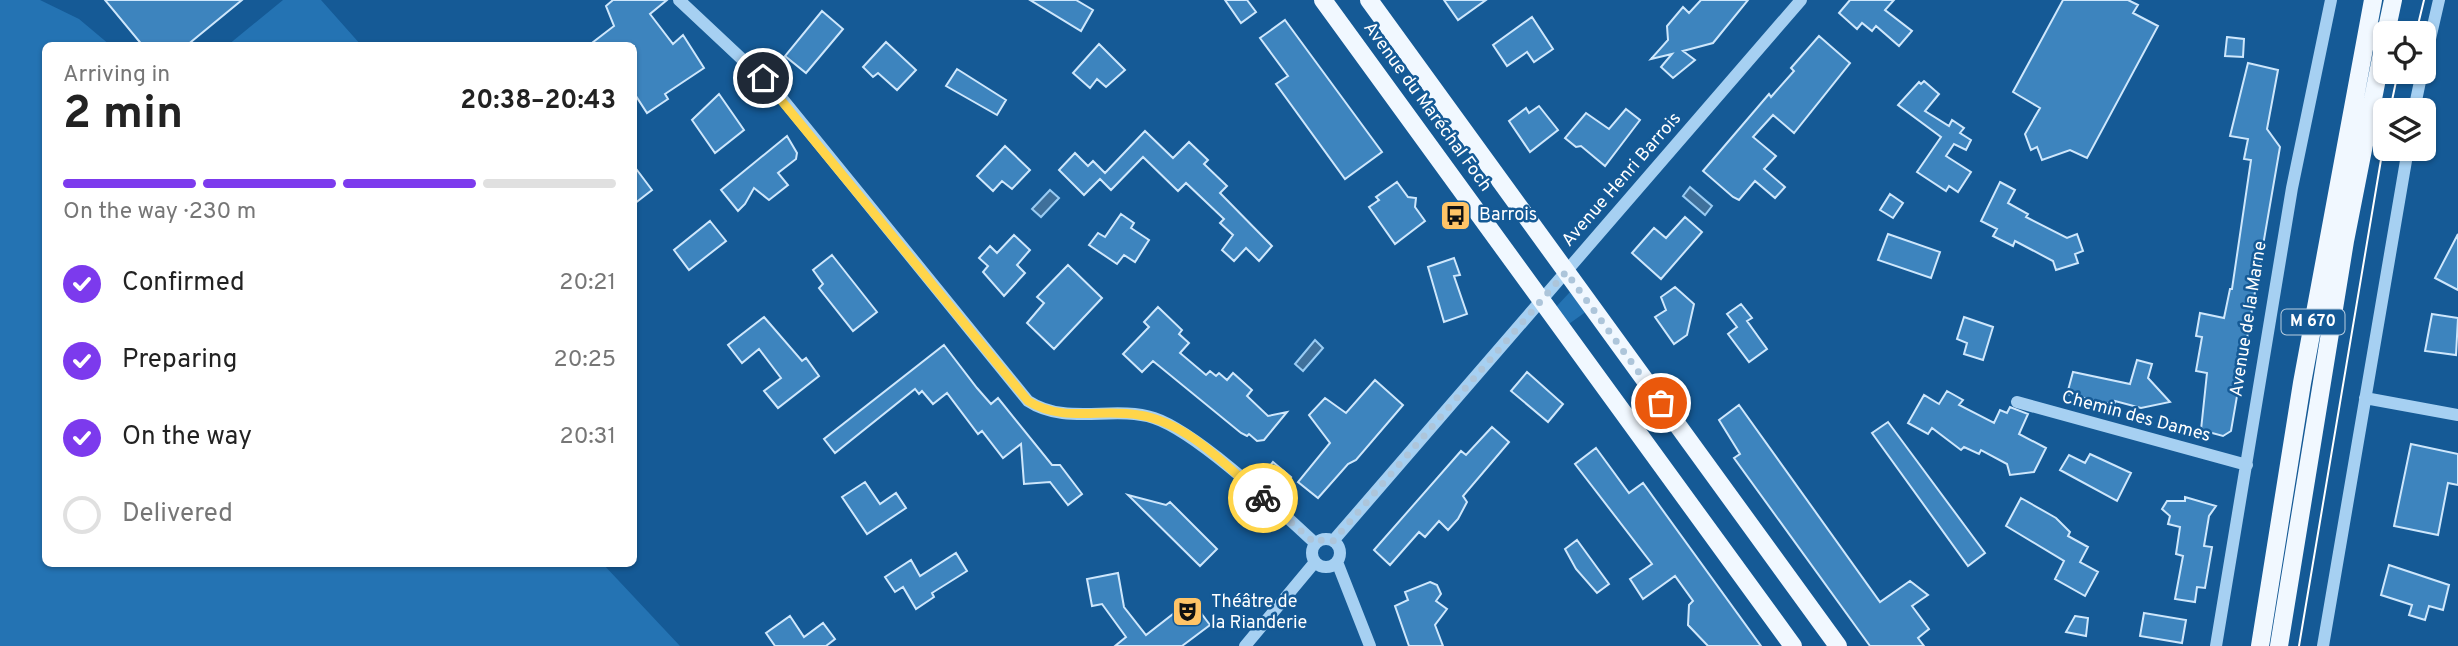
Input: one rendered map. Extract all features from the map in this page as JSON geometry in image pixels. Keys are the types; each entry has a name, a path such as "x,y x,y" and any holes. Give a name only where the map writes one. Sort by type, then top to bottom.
{"main road":[{"name":"Avenue du Maréchal Foch","path":"1323,0 1793,646"},
{"name":"Avenue du Maréchal Foch","path":"1369,0 1838,646"},
{"name":"M 670","path":"2260,646 2302,383 2373,0"},
{"path":"2389,21 2393,0"},
{"name":"M 670","path":"2278,646 2345,241 2376,84"}],"street":[{"path":"679,0 776,91 1028,401 1062,414 1139,415 1178,429 1315,543"},
{"name":"Avenue Henri Barrois","path":"1333,541 1801,0"},
{"name":"Avenue de la Marne","path":"2216,646 2292,188 2331,0"},
{"path":"2434,21 2439,0"},
{"path":"2323,646 2405,161"},
{"path":"2365,398 2458,415"},
{"name":"Chemin des Dames","path":"2017,402 2247,465"},
{"path":"1337,562 1326,567 1315,562 1311,552 1315,543 1324,539 1333,541 1340,550 1337,562 1370,646"},
{"path":"1245,646 1315,562"}],"shaded area":[{"path":"0,0 40,0 79,19 106,42 42,42 42,567 606,567 680,646 0,646"},
{"path":"283,0 321,0 358,42 232,42"},
{"path":"1690,187 1712,206 1705,215 1683,196"},
{"path":"1050,190 1059,198 1041,217 1032,209"},
{"path":"1570,292 1587,311 1566,326 1555,308"},
{"path":"1315,340 1323,348 1303,371 1295,364"}],"building":[{"path":"105,0 242,0 191,42 140,42"},
{"path":"613,0 667,0 650,14 673,44 683,35 704,68 665,94 668,99 647,113 637,98 637,42 593,42 614,26 606,6"},
{"path":"1030,0 1076,0 1093,10 1081,31"},
{"path":"1225,0 1247,0 1256,12 1241,23"},
{"path":"1444,0 1486,0 1458,20"},
{"path":"1701,0 1748,0 1713,43 1683,51 1695,60 1673,78 1661,67 1672,54 1651,59 1668,40 1667,26 1683,7 1689,13"},
{"path":"1850,0 1894,0 1885,10 1912,31 1899,46 1876,26 1872,31 1862,23 1857,29 1839,13"},
{"path":"2063,0 2128,0 2138,5 2133,13 2158,26 2087,158 2070,150 2042,160 2037,147 2031,150 2025,134 2040,108 2013,92"},
{"path":"822,11 843,29 806,73 785,56"},
{"path":"1532,17 1553,49 1534,62 1527,52 1507,66 1493,45"},
{"path":"1285,20 1382,152 1345,179 1276,84 1288,76 1260,38"},
{"path":"1819,36 1850,63 1794,133 1773,115 1753,137 1776,156 1764,169 1785,187 1775,198 1755,181 1739,200 1733,197 1703,171 1769,94 1771,97 1794,71 1791,68"},
{"path":"2227,37 2244,39 2243,57 2225,56"},
{"path":"886,42 916,70 897,90 878,73 873,77 863,67"},
{"path":"1099,44 1125,70 1106,87 1097,79 1090,88 1073,73"},
{"path":"2248,63 2278,70 2267,129 2280,147 2231,431 2223,436 2201,430 2207,373 2196,371 2202,337 2196,336 2200,313 2224,318 2232,289 2251,160 2244,159 2248,139 2230,136"},
{"path":"957,69 1006,100 997,115 946,86"},
{"path":"1924,81 1939,94 1925,111 1949,126 1952,120 1964,128 1960,133 1971,140 1966,150 1954,144 1946,156 1971,172 1958,192 1949,186 1946,191 1917,172 1941,137 1898,105 1919,82 1921,84"},
{"path":"719,94 744,130 715,153 692,120"},
{"path":"1539,106 1558,130 1530,152 1509,121 1526,108 1529,113"},
{"path":"1626,109 1640,120 1605,166 1581,146 1576,147 1565,138 1586,113 1609,129"},
{"path":"1145,131 1173,158 1189,142 1208,160 1204,164 1227,186 1220,193 1272,246 1259,261 1246,248 1234,261 1222,250 1233,235 1220,223 1224,219 1186,183 1178,191 1143,157 1111,190 1100,179 1084,195 1059,170 1075,153 1088,166 1093,161 1105,173"},
{"path":"787,136 797,153 796,159 778,173 788,185 769,200 754,188 738,211 721,190"},
{"path":"1005,146 1030,170 1012,189 1002,181 993,191 977,176"},
{"path":"637,170 652,190 637,202"},
{"path":"1397,182 1408,197 1416,198 1415,207 1425,221 1395,244 1369,207 1379,200 1376,197"},
{"path":"2000,182 2015,190 2008,203 2028,214 2026,217 2067,238 2077,234 2083,251 2075,254 2078,263 2056,270 2053,261 2015,241 2013,246 1993,236 1997,229 1981,221"},
{"path":"1890,194 1903,203 1893,218 1880,210"},
{"path":"1121,214 1134,223 1131,228 1149,240 1135,262 1124,255 1117,264 1089,245 1098,233 1105,237"},
{"path":"1685,217 1702,232 1661,279 1632,253 1654,228 1666,238"},
{"path":"710,221 726,241 689,270 674,250"},
{"path":"1888,234 1940,252 1931,278 1878,260"},
{"path":"2458,234 2458,290 2435,278"},
{"path":"1014,235 1030,250 1017,265 1025,273 1004,296 983,272 988,266 979,258 990,246 997,253"},
{"path":"832,255 877,312 853,331 819,288 823,284 813,270"},
{"path":"1454,258 1460,275 1454,276 1467,314 1444,322 1428,267"},
{"path":"1068,265 1102,298 1054,349 1027,323 1044,303 1037,297"},
{"path":"1675,287 1694,304 1687,335 1674,344 1655,317 1666,310 1661,297"},
{"path":"1741,304 1752,318 1747,321 1767,349 1749,362 1728,334 1737,327 1727,314"},
{"path":"1158,307 1182,330 1179,334 1189,343 1180,353 1206,375 1210,371 1216,376 1219,373 1227,380 1233,373 1252,390 1247,396 1268,416 1287,412 1264,440 1257,441 1249,434 1247,436 1241,433 1153,361 1142,372 1123,354 1149,327 1144,322"},
{"path":"2432,314 2458,318 2456,355 2425,351"},
{"path":"764,317 802,361 806,358 819,376 778,408 764,391 781,378 759,349 742,363 728,345"},
{"path":"1964,317 1993,327 1983,360 1964,354 1967,343 1957,339"},
{"path":"944,345 991,404 998,398 1052,465 1060,465 1082,494 1068,505 1050,482 1024,484 1021,444 1003,458 982,431 978,434 947,393 933,404 922,391 919,394 915,389 835,453 824,439"},
{"path":"2137,360 2152,364 2148,378 2170,402 2141,408 2067,394 2073,372 2130,384"},
{"path":"1527,372 1563,404 1548,422 1511,391"},
{"path":"1375,380 1403,405 1356,460 1348,464 1318,498 1298,482 1330,443 1309,415 1325,398 1346,413"},
{"path":"1947,391 1963,400 1959,405 1994,423 2000,410 2007,413 2010,407 2028,414 2019,434 2046,448 2034,472 2010,475 2007,464 1981,450 1979,454 1964,447 1961,450 1932,428 1928,434 1908,423 1924,395 1939,404"},
{"path":"1739,405 1880,602 1910,581 1928,595 1912,606 1929,629 1918,638 1924,646 1870,646 1734,458 1740,454 1719,420"},
{"path":"1888,422 1985,553 1968,566 1872,433"},
{"path":"1492,427 1509,442 1463,496 1467,502 1458,519 1448,530 1439,521 1425,537 1419,532 1390,565 1374,550 1461,451 1466,455"},
{"path":"2411,444 2458,454 2458,485 2448,483 2438,535 2394,526"},
{"path":"1596,448 1629,493 1643,483 1761,646 1708,646 1688,625 1689,605 1693,601 1675,576 1643,599 1630,579 1652,564 1575,464"},
{"path":"2090,454 2131,473 2117,501 2060,470 2069,455 2085,463"},
{"path":"1273,462 1291,477 1280,489 1263,474"},
{"path":"865,482 880,504 896,493 906,508 867,534 842,497"},
{"path":"1128,495 1166,505 1170,502 1217,549 1200,566"},
{"path":"2185,497 2216,506 2209,516 2204,546 2212,547 2205,588 2197,587 2195,602 2175,599 2183,556 2176,554 2180,527 2168,524 2170,516 2162,509 2167,501 2185,501"},
{"path":"2021,498 2056,518 2070,532 2068,536 2088,547 2080,562 2098,572 2085,596 2055,579 2064,561 2006,526"},
{"path":"1577,540 1609,584 1597,593 1576,569 1565,549"},
{"path":"956,553 967,571 932,593 934,597 916,609 903,587 895,592 885,577 911,560 920,576"},
{"path":"2389,565 2449,585 2443,610 2429,606 2425,620 2409,615 2412,605 2381,595"},
{"path":"1118,573 1124,607 1146,635 1191,600 1210,625 1182,646 1115,646 1126,637 1102,604 1092,606 1087,579"},
{"path":"1430,582 1437,585 1441,594 1436,601 1447,609 1435,625 1443,646 1409,646 1395,606 1408,600 1405,592"},
{"path":"2144,613 2186,620 2182,643 2140,636"},
{"path":"790,616 804,637 823,623 835,639 826,646 775,646 766,633"},
{"path":"2075,616 2088,618 2086,636 2066,632"}],"tram line":[{"path":"2419,21 2424,0"},
{"path":"2393,98 2395,84"},
{"path":"2299,646 2381,161"}],"way so far":[{"path":"1263,498 1315,543 1321,539 1333,541 1566,272 1661,403"}],"place":[{"name":"Barrois","path":"1456,215"},
{"name":"Théâtre de la Rianderie","path":"1188,612"}],"route":[{"path":"763,78 796,115 1008,380 1028,401 1047,411 1062,414 1126,413 1154,418 1188,435 1263,498"}]}
